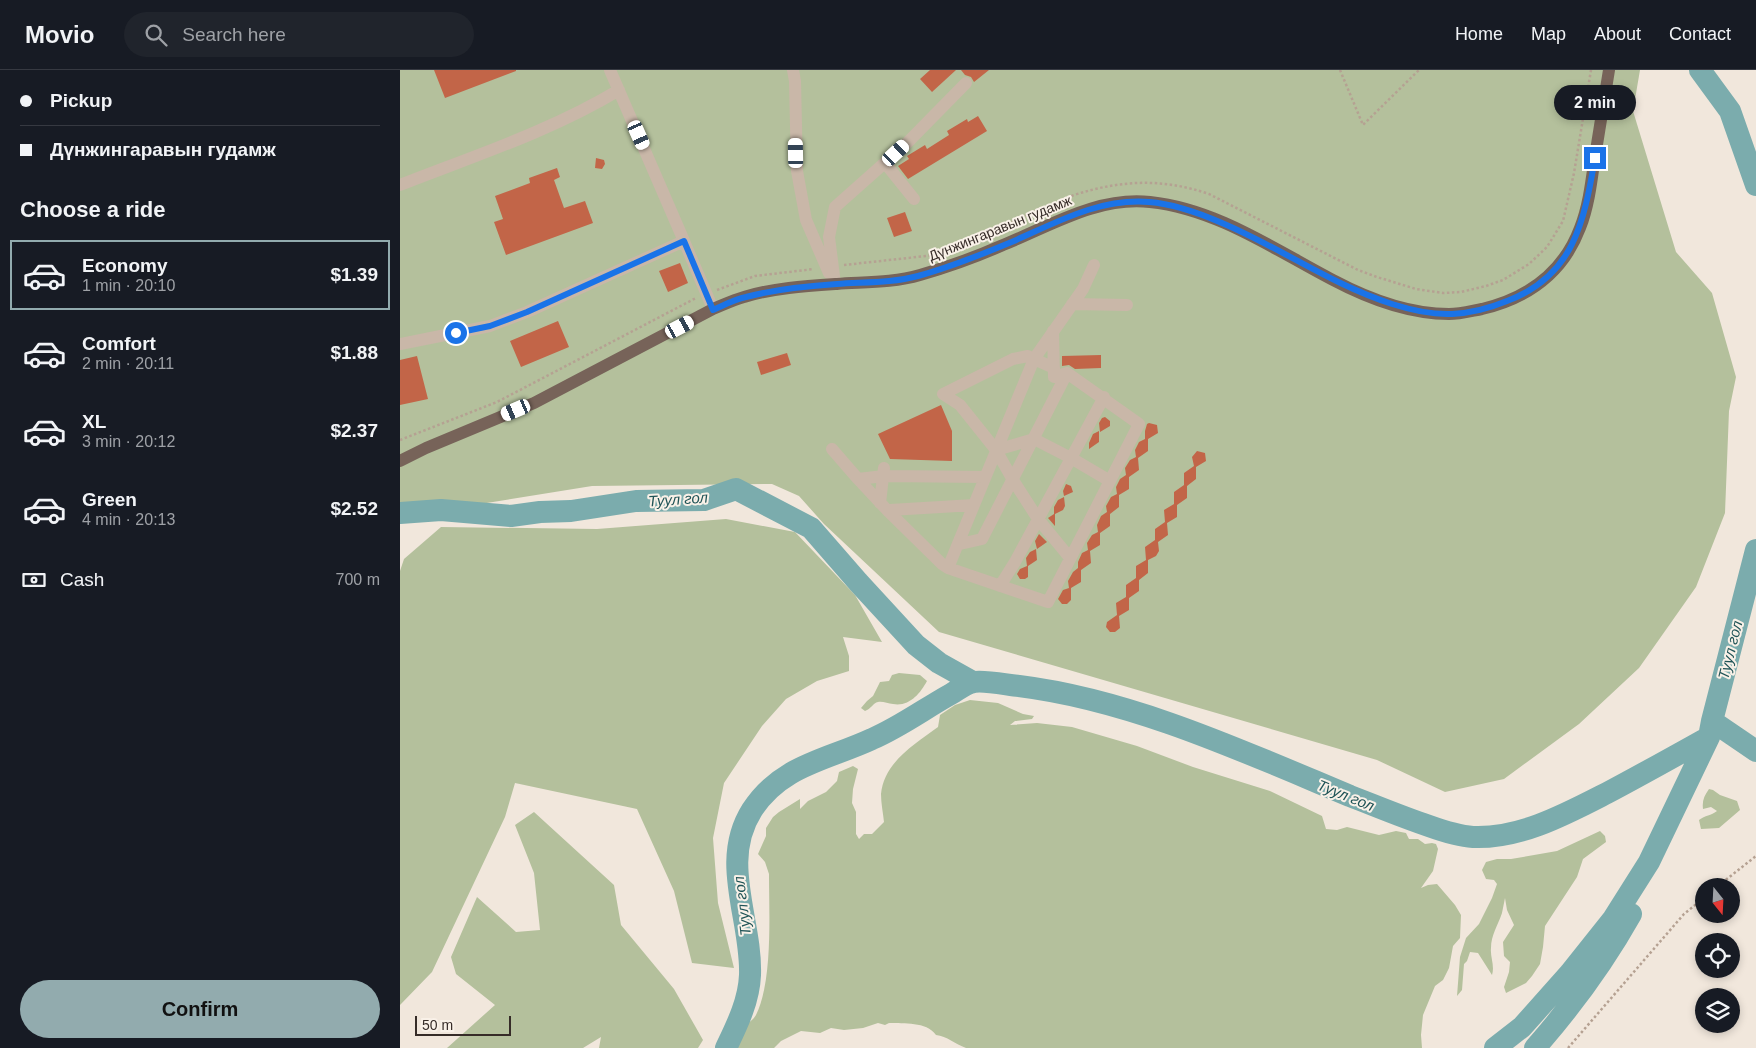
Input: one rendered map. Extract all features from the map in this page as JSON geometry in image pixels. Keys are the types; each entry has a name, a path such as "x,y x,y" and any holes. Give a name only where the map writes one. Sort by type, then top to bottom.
{"main road":[{"name":"Дүнжингаравын гудамж","path":"400,460 534,402 713,310 744,297 780,290 835,284 879,282 916,276 993,250 1086,209 1117,203 1148,202 1179,207 1205,216 1250,235 1336,282 1368,296 1401,306 1425,312 1450,314 1495,306 1522,296 1548,277 1566,256 1580,228 1589,194 1609,70"}],"street":[{"path":"610,70 713,310"},
{"path":"793,70 795,81 797,171 806,220 830,267 835,284"},
{"path":"830,267 829,237 835,207 885,163 966,83"},
{"path":"400,184 532,134 619,90"},
{"path":"885,163 914,199"},
{"path":"400,344 490,326 527,312 684,241"},
{"path":"948,568 1034,359 1083,290 1094,265"},
{"path":"1072,304 1127,304"},
{"path":"1053,331 1054,377 1067,373"},
{"path":"1054,368 1028,356 1013,359 943,394 960,405 996,450 1038,519 1070,558"},
{"path":"832,449 884,507 942,564 948,568 1048,602 1140,424 1104,397 1067,373"},
{"path":"958,544 982,539 1067,373"},
{"path":"1000,586 1104,397"},
{"path":"996,450 1034,439 1110,481"},
{"path":"858,479 884,472 985,477"},
{"path":"884,472 884,507"},
{"path":"884,507 890,510 974,505"}],"path":[{"path":"1340,70 1363,125 1419,70"},
{"path":"400,440 497,402 660,316 707,294 754,276 935,255 1074,195 1119,183 1165,184 1209,194 1358,270 1416,289 1452,293 1503,280 1529,264 1547,247 1566,215 1590,70"},
{"path":"1728,878 1756,856"},
{"path":"1568,1048 1684,914 1695,905"}],"green space":[{"path":"400,70 1640,70 1633,111 1676,252 1712,293 1736,377 1729,411 1725,513 1696,587 1639,668 1579,724 1504,779 1445,792 1377,760 939,632 824,524 799,496 772,484 592,486 400,517"},
{"path":"726,519 795,532 855,595 882,642 843,637 849,656 849,671 817,681 786,699 762,726 724,783 713,838 718,903 734,968 692,963 674,891 637,809 515,783 505,817 432,972 400,1005 400,571 404,559 441,527 597,529"},
{"path":"899,673 920,675 927,681 917,695 904,704 878,702 865,711 861,708 873,696 880,682 889,681 892,675"},
{"path":"970,700 998,703 1023,714 1034,716 1032,719 1015,721 1010,725 1037,723 1072,727 1137,746 1193,767 1270,791 1322,816 1326,829 1337,830 1347,827 1379,835 1396,831 1406,833 1409,839 1418,839 1425,844 1436,844 1438,849 1433,871 1421,888 1437,884 1455,905 1461,915 1460,938 1453,946 1449,968 1443,980 1435,986 1423,1015 1422,1048 966,1048 936,1035 927,1027 921,1025 889,1023 885,1025 878,1023 863,1028 844,1030 831,1028 820,1033 801,1031 781,1041 774,1048 735,1048 736,1037 741,1036 739,1030 756,1015 765,984 769,946 769,874 765,862 758,854 766,836 766,828 773,817 800,799 800,809 808,801 826,792 837,781 839,772 853,766 858,769 852,803 856,812 856,834 859,839 864,834 872,834 884,822 881,794 883,783 894,763 911,747 938,727 940,715 955,705"},
{"path":"1709,789 1737,801 1740,810 1719,828 1701,829 1699,820 1717,811 1711,807 1703,809 1704,799"},
{"path":"534,812 614,885 621,925 674,989 703,1040 698,1048 599,1048 601,1037 583,1048 447,1048 495,1005 456,974 451,957 477,897 516,932 540,930 534,873 515,825"},
{"path":"1600,831 1605,836 1606,842 1583,859 1577,877 1545,926 1540,964 1526,983 1506,993 1504,987 1510,962 1504,956 1503,942 1514,925 1507,910 1505,898 1502,913 1491,943 1492,975 1478,953 1470,952 1464,964 1462,990 1457,996 1460,957 1466,938 1479,924 1497,884 1494,880 1486,879 1482,870 1486,862 1557,851"}],"building":[{"path":"434,70 516,70 516,71 445,98"},
{"path":"930,70 956,70 932,92 920,79"},
{"path":"961,70 989,70 974,82 971,77 965,75"},
{"path":"978,116 987,131 908,179 898,166 909,159 907,156 925,145 927,149 949,135 947,131 967,119 968,122"},
{"path":"596,158 604,160 605,164 602,169 595,168"},
{"path":"557,168 560,177 554,180 564,208 585,201 593,223 506,255 494,222 503,219 495,196 530,183 529,178"},
{"path":"905,212 912,231 894,237 887,218"},
{"path":"680,263 688,283 668,292 659,271"},
{"path":"558,321 569,347 521,367 510,341"},
{"path":"787,353 791,365 761,375 757,362"},
{"path":"1101,355 1101,368 1075,369 1069,365 1062,366 1062,356"},
{"path":"417,356 428,399 400,405 400,360"},
{"path":"941,405 952,431 952,461 890,459 878,434"},
{"path":"1105,417 1110,421 1110,426 1100,432 1099,423"},
{"path":"1149,423 1157,425 1158,433 1148,439 1148,451 1138,458 1139,470 1129,477 1129,489 1119,495 1119,507 1110,514 1110,526 1100,533 1100,545 1090,551 1091,563 1081,570 1081,582 1071,588 1071,600 1067,604 1062,604 1058,599 1063,590 1069,588 1068,581 1073,572 1078,568 1078,562 1082,553 1088,550 1087,543 1092,535 1098,532 1097,525 1101,516 1107,512 1106,506 1111,497 1117,494 1116,487 1120,479 1126,475 1125,468 1130,460 1136,457 1135,450 1139,442 1145,439 1145,431"},
{"path":"1099,431 1099,442 1089,449 1089,443 1093,434"},
{"path":"1197,451 1205,453 1206,461 1196,467 1196,479 1187,486 1187,498 1177,505 1177,517 1167,523 1168,535 1158,542 1159,551 1156,556 1148,560 1148,573 1139,580 1139,591 1129,598 1129,610 1119,616 1120,628 1115,632 1110,632 1106,627 1107,622 1117,615 1116,603 1126,597 1126,585 1136,578 1136,566 1146,560 1145,547 1155,540 1155,529 1165,522 1164,510 1174,504 1174,492 1184,485 1184,473 1194,466 1192,457"},
{"path":"1066,484 1071,486 1073,492 1064,496 1063,491"},
{"path":"1064,497 1065,506 1063,510 1055,514 1055,526 1048,518 1054,514 1054,507 1058,500"},
{"path":"1039,534 1047,542 1037,549 1035,541"},
{"path":"1036,549 1037,560 1028,566 1028,577 1020,579 1017,574 1020,569 1027,566 1026,558 1030,552"}],"waterway":[{"name":"Туул гол","path":"1700,70 1730,111 1756,185"},
{"name":"Туул гол","path":"400,513 441,510 511,516 540,512 571,511 636,501 704,500 736,489 811,528 916,645 939,663 973,682"},
{"name":"Туул гол","path":"1495,1048 1522,1027 1570,973 1613,919 1649,862 1709,737 1756,550"},
{"name":"Туул гол","path":"726,1048 742,1013 749,985 747,933 737,870 738,850 743,830 752,810 764,795 791,773 882,734 971,683 990,682 1061,693 1146,715 1229,746 1409,819 1451,833 1473,837 1491,837 1508,834 1559,817 1709,737"},
{"name":"Туул гол","path":"1710,734 1712,721 1756,751"},
{"path":"1535,1048 1586,984 1631,914"}],"route":[{"path":"456,333 490,326 527,312 684,241 713,310 744,297 780,290 835,284 879,282 916,276 973,258 1086,209 1117,203 1148,202 1179,207 1198,213 1250,235 1336,282 1368,296 1425,312 1450,314 1470,312 1495,306 1522,296 1548,277 1566,256 1580,228 1589,194 1595,158"}]}
